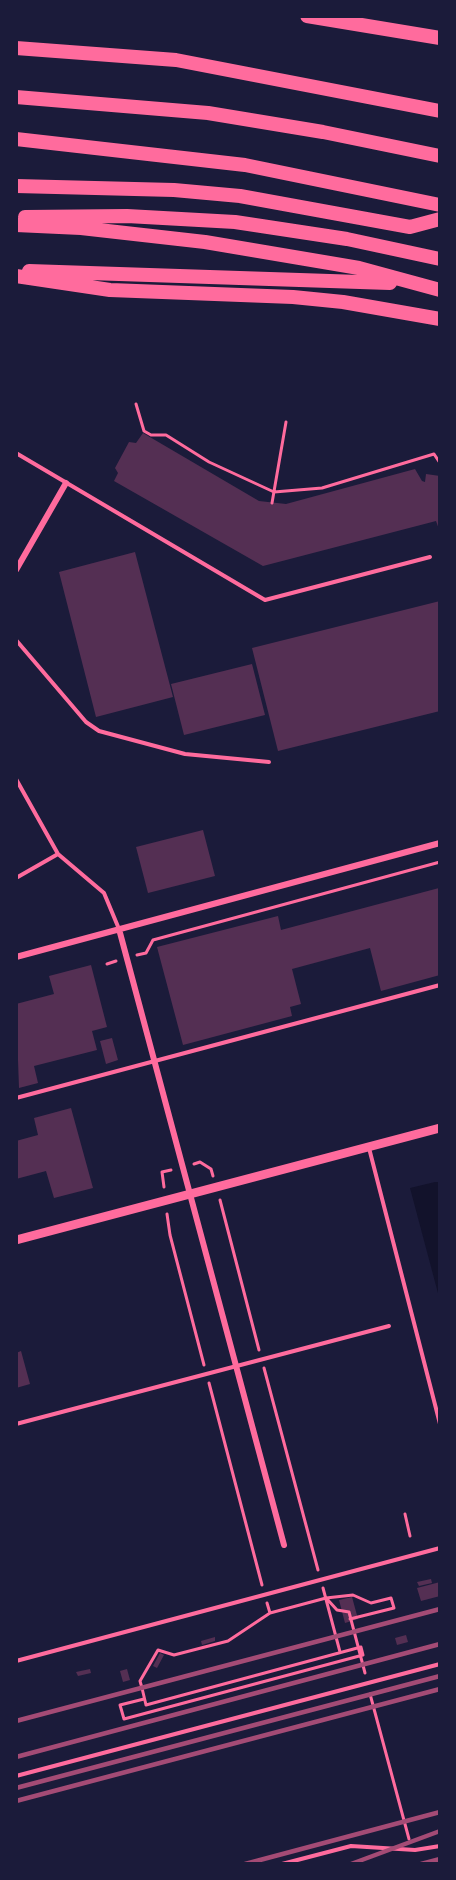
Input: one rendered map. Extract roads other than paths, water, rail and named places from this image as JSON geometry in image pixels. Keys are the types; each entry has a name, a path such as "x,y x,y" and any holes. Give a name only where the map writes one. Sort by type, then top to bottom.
{"highway":[{"path":"307,16 440,38"},
{"path":"16,48 176,60 440,111"},
{"path":"16,97 208,113 323,132 440,156"},
{"path":"16,139 245,165 440,205"},
{"path":"16,186 174,190 240,196 410,226 440,219"},
{"path":"16,218 127,216 235,222 347,239 440,259"},
{"path":"16,225 81,228 205,242 359,268 410,284 440,290"},
{"path":"16,271 410,284"},
{"path":"16,276 110,290 292,297 343,302 440,319"}],"street":[{"path":"16,570 66,483"},
{"path":"16,957 440,843"},
{"path":"119,929 284,1545"},
{"path":"16,1240 440,1128"}],"lane":[{"path":"16,453 265,600 430,557"},
{"path":"16,640 86,722 99,731 185,754 269,762"},
{"path":"16,779 58,854 104,893 119,929"},
{"path":"16,878 58,854"},
{"path":"16,1098 440,985"},
{"path":"368,1147 440,1424"},
{"path":"16,1424 389,1326"},
{"path":"16,1661 440,1548"},
{"path":"16,1776 440,1664"},
{"path":"282,1863 351,1846 415,1850 440,1846"}],"railway":[{"path":"16,1721 440,1609"},
{"path":"16,1757 440,1644"},
{"path":"16,1788 440,1676"},
{"path":"16,1801 440,1689"},
{"path":"245,1864 440,1812"},
{"path":"351,1864 440,1831"},
{"path":"421,1864 440,1859"}]}
